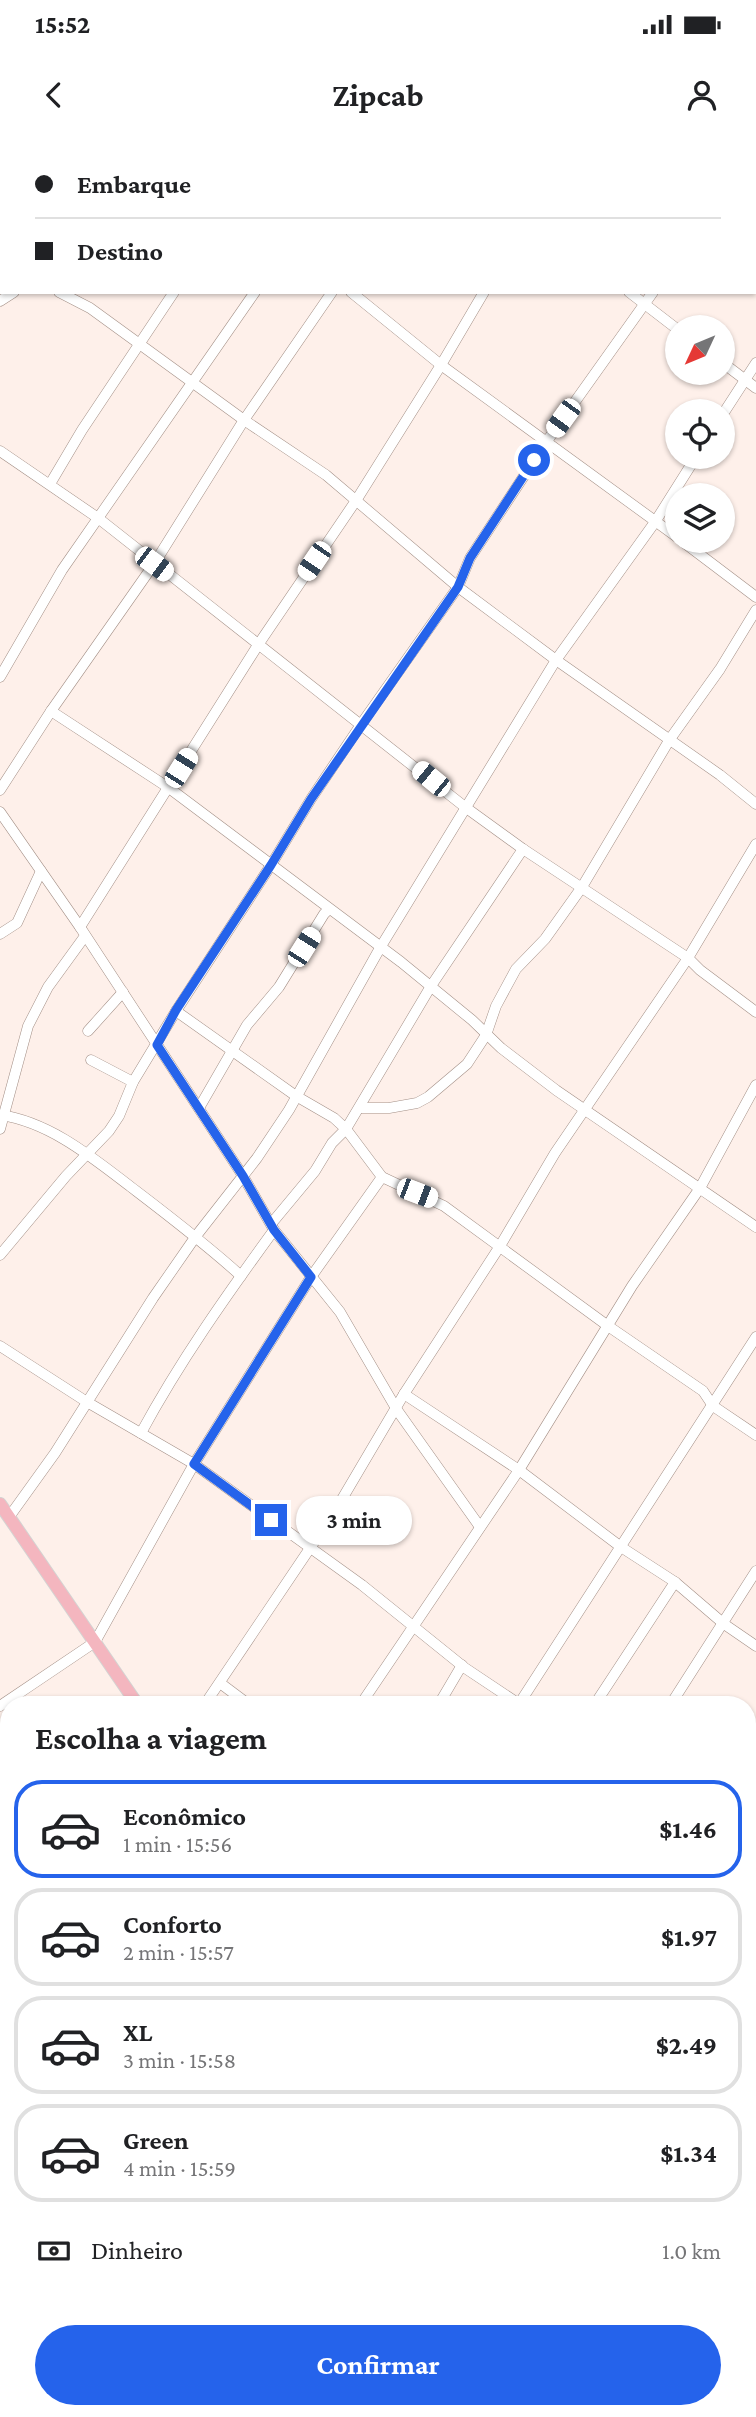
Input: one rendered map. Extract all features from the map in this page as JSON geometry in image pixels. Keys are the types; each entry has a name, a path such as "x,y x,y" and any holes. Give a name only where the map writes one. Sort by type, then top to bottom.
{"main road":[{"path":"0,1504 132,1696"}],"street":[{"path":"63,294 90,308 243,420 326,475 458,587 756,804"},
{"path":"50,484 82,430 173,294"},
{"path":"0,677 62,570 254,294"},
{"path":"0,790 51,711 154,564 243,420 331,294"},
{"path":"353,294 441,365 665,528"},
{"path":"0,1129 32,1017 48,987 258,645 357,499 483,294"},
{"path":"632,294 665,320"},
{"path":"0,1255 114,1124 133,1083 176,1010 311,799 458,587 470,558 547,441 652,294"},
{"path":"732,399 756,363"},
{"path":"735,372 756,388"},
{"path":"0,451 98,518 258,645 362,723 465,807 523,849 688,958 756,1012"},
{"path":"9,1517 55,1453 153,1297 264,1149 380,948 556,660 656,522 689,469"},
{"path":"698,553 756,597"},
{"path":"359,1108 389,1108 417,1103 467,1064 486,1035 496,1006 516,969 545,939 582,887 670,739 720,669 756,610"},
{"path":"51,711 169,788 431,986 486,1035 556,1090 756,1227"},
{"path":"2,819 41,871 123,992 243,1176 272,1227 340,1312 397,1410 480,1527"},
{"path":"211,1696 310,1548 584,1109 688,958 756,844"},
{"path":"142,1433 167,1385 272,1227 315,1171 332,1143 346,1129 431,986 523,849"},
{"path":"0,934 17,923 41,871"},
{"path":"199,1108 247,1024 278,987 329,909"},
{"path":"88,1031 123,992"},
{"path":"176,1010 296,1096 334,1118 346,1129 382,1177 399,1187 434,1200 703,1391 713,1406 756,1435"},
{"path":"91,1060 133,1083"},
{"path":"366,1696 519,1470 632,1286 700,1188 756,1086"},
{"path":"2,1115 34,1124 87,1154 197,1236 241,1276"},
{"path":"15,1696 95,1642 194,1464 311,1277 382,1177"},
{"path":"524,1696 756,1337"},
{"path":"0,1346 88,1402 194,1464 362,1585 461,1665 507,1696"},
{"path":"404,1394 519,1470 621,1547 675,1582 724,1624 756,1646"},
{"path":"676,1696 756,1571"},
{"path":"600,1696 675,1582"},
{"path":"444,1696 461,1665"},
{"path":"220,1683 237,1696"}],"route":[{"path":"271,1520 194,1464 311,1277 274,1230 243,1176 157,1045 176,1010 311,799 458,587 470,558 534,460"}]}
